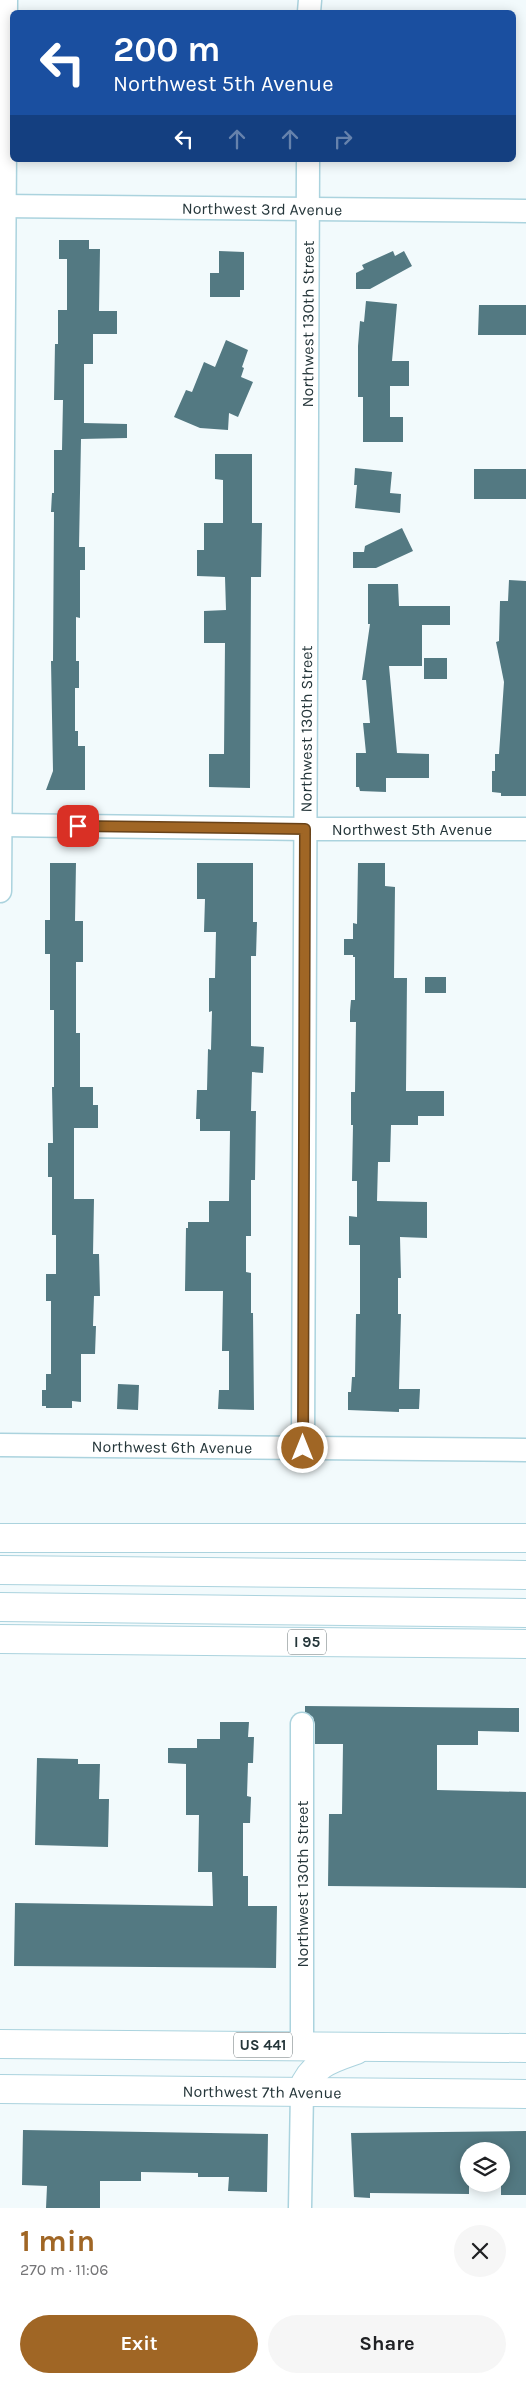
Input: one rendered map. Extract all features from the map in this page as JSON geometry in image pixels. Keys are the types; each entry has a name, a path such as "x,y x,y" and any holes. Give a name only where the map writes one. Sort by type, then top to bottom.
{"main road":[{"path":"0,1538 526,1538"},
{"path":"0,1570 526,1575"},
{"path":"0,1607 526,1613"},
{"name":"I 95","path":"0,1640 526,1644"},
{"name":"US 441","path":"0,2044 526,2048"},
{"path":"302,2091 306,2078 313,2070 325,2062 374,2046"},
{"name":"Northwest 7th Avenue","path":"0,2089 526,2094"}],"street":[{"path":"0,891 2,206 6,0"},
{"name":"Northwest 130th Street","path":"303,1448 308,162"},
{"name":"Northwest 3rd Avenue","path":"2,206 526,211"},
{"name":"Northwest 5th Avenue","path":"0,825 305,829 526,829"},
{"name":"Northwest 6th Avenue","path":"0,1445 526,1450"},
{"name":"Northwest 130th Street","path":"302,1724 302,2045"},
{"path":"300,2208 302,2091"}],"building":[{"path":"59,240 89,240 89,249 100,249 99,311 117,311 117,334 93,334 93,364 84,364 84,423 127,424 127,438 81,439 79,547 85,547 85,570 80,570 80,618 76,617 76,661 79,661 79,688 75,688 75,731 78,731 78,746 85,746 85,790 46,790 53,771 51,661 53,661 54,512 51,512 52,493 54,493 54,450 62,450 63,400 54,400 55,344 58,344 58,310 67,310 67,259 59,259"},
{"path":"219,251 244,252 244,290 240,290 240,297 210,297 210,273 219,273"},
{"path":"393,251 395,256 404,251 412,266 370,289 356,289 356,273 364,269 362,265"},
{"path":"366,301 397,304 392,361 409,361 409,386 390,386 390,417 403,417 403,442 363,442 363,397 358,397 358,346 360,321 364,322"},
{"path":"479,305 526,305 526,335 478,335"},
{"path":"226,340 248,350 242,367 244,368 241,377 253,382 238,417 229,413 228,430 200,428 174,417 186,390 192,392 204,362 215,367"},
{"path":"215,454 252,454 252,523 262,523 261,577 251,577 250,788 209,787 209,754 224,754 225,643 204,643 204,611 226,610 225,577 197,576 197,550 204,550 204,523 223,523 223,480 215,479"},
{"path":"355,468 392,472 390,493 401,494 400,513 355,508 357,485 354,485"},
{"path":"474,469 526,469 526,499 474,499"},
{"path":"402,528 413,551 376,568 353,568 353,552 364,552 365,546"},
{"path":"509,580 526,581 526,796 501,796 501,793 492,792 492,771 495,771 495,754 499,754 504,682 496,642 499,641 500,601 508,601"},
{"path":"368,584 398,584 399,606 450,606 450,625 422,625 422,666 389,666 397,753 429,754 429,778 386,778 386,792 360,791 359,787 356,787 356,753 366,753 363,723 370,723 366,680 362,680 370,624 368,624"},
{"path":"424,658 447,658 447,679 424,679"},
{"path":"50,863 76,863 75,921 83,921 83,962 76,962 76,1033 80,1033 80,1087 93,1087 93,1105 98,1105 98,1128 74,1128 74,1199 94,1199 93,1254 99,1254 100,1296 94,1296 93,1326 96,1326 95,1354 81,1354 81,1402 72,1401 72,1408 46,1408 46,1406 42,1406 42,1390 46,1390 46,1374 51,1374 51,1301 46,1301 46,1274 56,1274 56,1235 52,1235 52,1177 48,1177 48,1143 53,1143 52,1087 54,1087 54,1010 50,1010 50,954 45,954 45,920 50,920"},
{"path":"197,863 253,863 253,922 257,922 256,956 251,956 251,1046 264,1047 263,1073 252,1072 251,1111 256,1111 255,1180 251,1180 251,1236 246,1236 246,1272 251,1273 251,1313 253,1313 254,1410 218,1409 219,1390 229,1390 229,1351 222,1351 223,1291 185,1291 186,1228 188,1228 188,1222 209,1222 209,1201 229,1201 230,1131 200,1131 200,1119 196,1119 197,1090 207,1090 208,1049 211,1050 212,1011 209,1012 209,978 215,978 216,932 204,932 205,899 197,899"},
{"path":"358,863 385,863 385,886 395,887 394,978 407,978 406,1091 444,1091 444,1116 418,1116 418,1125 391,1125 390,1162 378,1162 377,1201 427,1202 427,1238 400,1237 401,1278 398,1278 398,1314 401,1314 399,1389 420,1389 419,1409 399,1409 399,1412 348,1410 348,1392 351,1392 352,1377 355,1377 356,1314 360,1314 360,1245 349,1245 349,1216 357,1217 357,1181 352,1181 353,1125 351,1125 351,1092 355,1092 356,1022 350,1022 351,1000 355,1000 355,957 353,955 344,955 344,939 353,939 353,923 357,924"},
{"path":"425,977 446,977 446,993 425,993"},
{"path":"118,1384 139,1385 138,1410 117,1409"},
{"path":"305,1706 519,1708 519,1732 478,1731 478,1745 437,1745 437,1790 526,1792 526,1888 328,1886 329,1814 342,1814 343,1744 315,1744 315,1724 313,1717 305,1712"},
{"path":"220,1722 249,1722 248,1737 254,1737 253,1763 248,1763 247,1796 251,1797 250,1823 243,1823 243,1876 248,1876 248,1906 277,1906 276,1968 14,1966 15,1903 213,1906 212,1872 198,1872 199,1815 186,1815 186,1764 168,1763 168,1748 197,1748 197,1739 220,1739"},
{"path":"37,1758 78,1759 78,1764 100,1764 99,1799 109,1799 108,1847 35,1845"},
{"path":"23,2130 268,2134 267,2192 228,2191 229,2177 198,2177 198,2173 141,2172 141,2181 100,2181 100,2208 46,2208 47,2186 22,2185"},
{"path":"526,2131 526,2195 501,2195 501,2192 510,2192 510,2142 460,2142 460,2192 469,2192 469,2194 370,2193 370,2198 354,2197 351,2133"}],"route":[{"path":"78,826 305,829 303,1448"}]}
